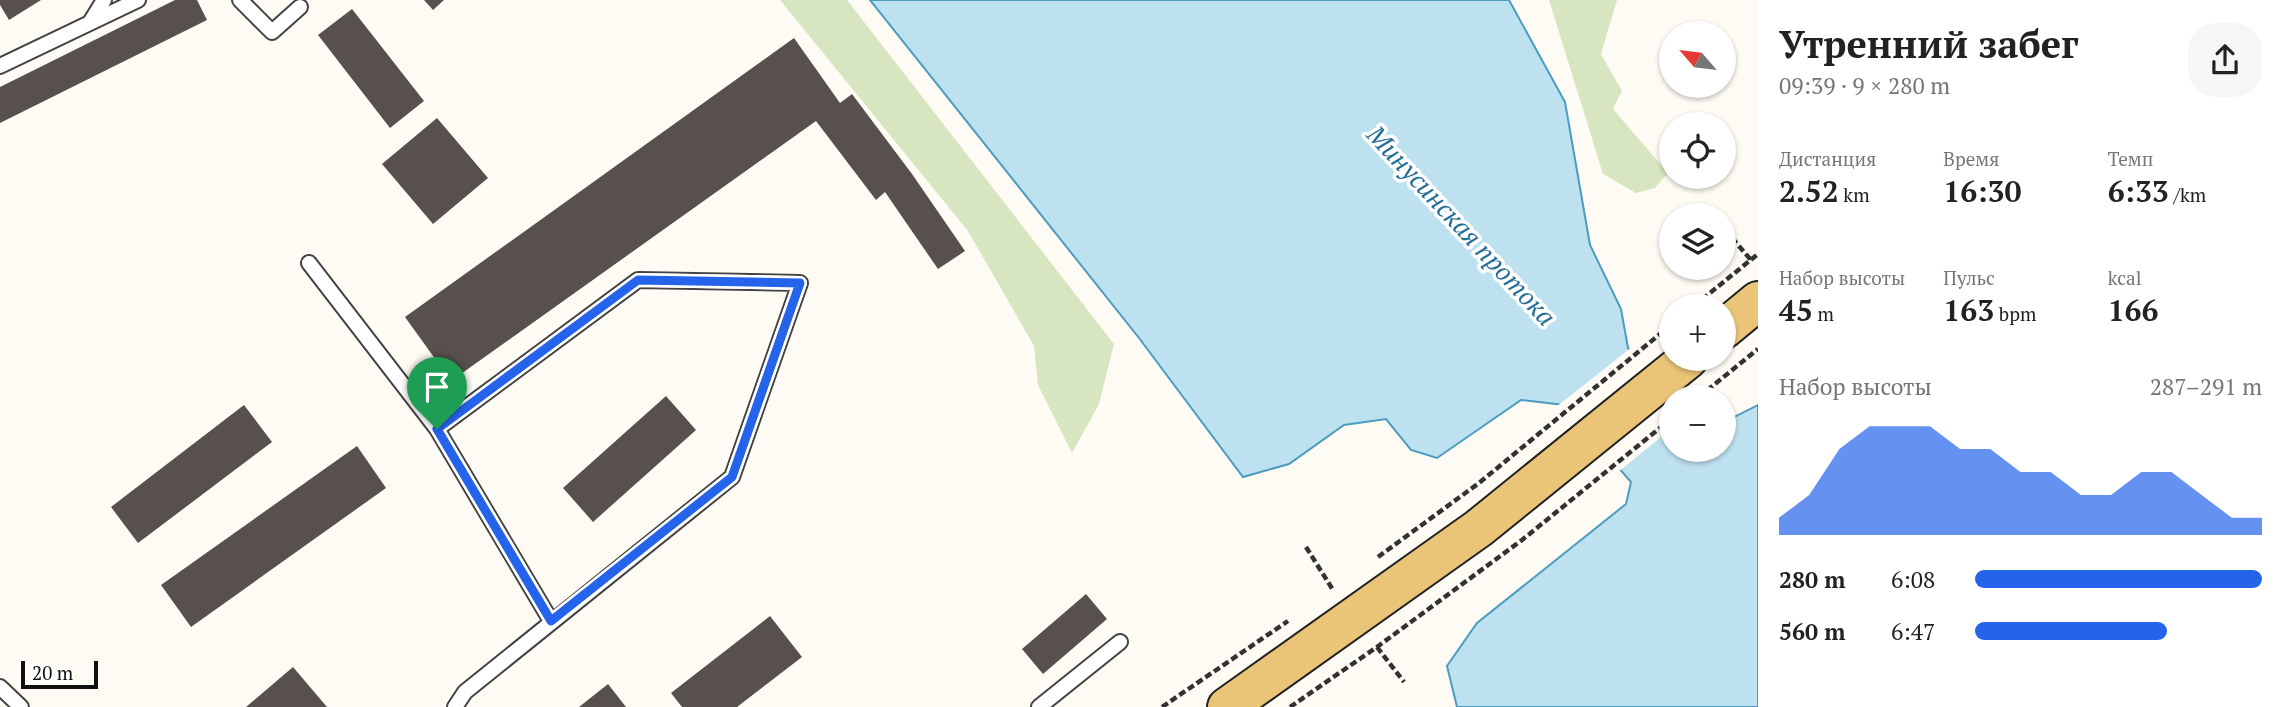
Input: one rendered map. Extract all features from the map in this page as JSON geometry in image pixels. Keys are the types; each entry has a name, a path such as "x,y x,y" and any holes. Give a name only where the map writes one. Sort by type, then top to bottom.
{"main road":[{"path":"1736,319 1758,301"},
{"path":"1227,707 1479,528 1673,371"}],"lane":[{"path":"91,21 104,0"},
{"path":"0,66 138,0"},
{"path":"240,0 272,32 300,7"},
{"path":"309,263 437,429 551,621"},
{"path":"437,429 638,280 800,283 732,477 465,692 455,707"},
{"path":"1039,707 1120,642"},
{"path":"0,687 21,707"}],"path":[{"path":"1736,243 1751,260"},
{"path":"1709,294 1758,254"},
{"path":"1367,565 1479,483 1659,335"},
{"path":"1714,385 1758,349"},
{"path":"1306,547 1334,590 1322,598"},
{"path":"1162,707 1299,614"},
{"path":"1377,647 1404,682"}],"green space":[{"path":"780,0 847,0 1114,344 1099,404 1072,453 1038,385 1034,346 968,231"},
{"path":"1549,0 1617,0 1601,54 1622,91 1613,109 1659,163 1659,183 1655,188 1636,193 1603,174"}],"water":[{"name":"Минусинская протока","path":"870,0 1509,0 1565,102 1590,245 1621,309 1628,348 1661,385 1659,385 1659,462 1736,462 1736,416 1758,405 1758,707 1457,707 1447,666 1477,623 1626,504 1631,482 1564,405 1521,400 1437,458 1411,450 1386,419 1344,425 1289,464 1243,477 1139,338"}],"pier":[{"path":"1632,347 1665,385 1659,385 1659,439 1618,472 1562,408 1556,407"}],"building":[{"path":"0,0 41,0 9,20"},
{"path":"175,0 197,0 207,20 0,123 0,87"},
{"path":"424,0 444,0 433,10"},
{"path":"352,9 424,101 390,128 318,35"},
{"path":"794,38 840,103 852,94 965,251 938,269 885,192 876,200 816,121 451,381 405,317"},
{"path":"437,118 488,178 433,224 382,164"},
{"path":"666,396 696,430 593,522 563,488"},
{"path":"244,405 272,442 138,543 111,507"},
{"path":"357,446 386,488 191,627 161,585"},
{"path":"1086,594 1107,619 1043,674 1022,649"},
{"path":"770,616 802,657 737,707 682,707 671,693"},
{"path":"293,667 327,707 246,707"},
{"path":"608,684 626,707 579,707"}],"route":[{"path":"638,280 800,283 732,477 551,621 437,429 638,280"}]}
